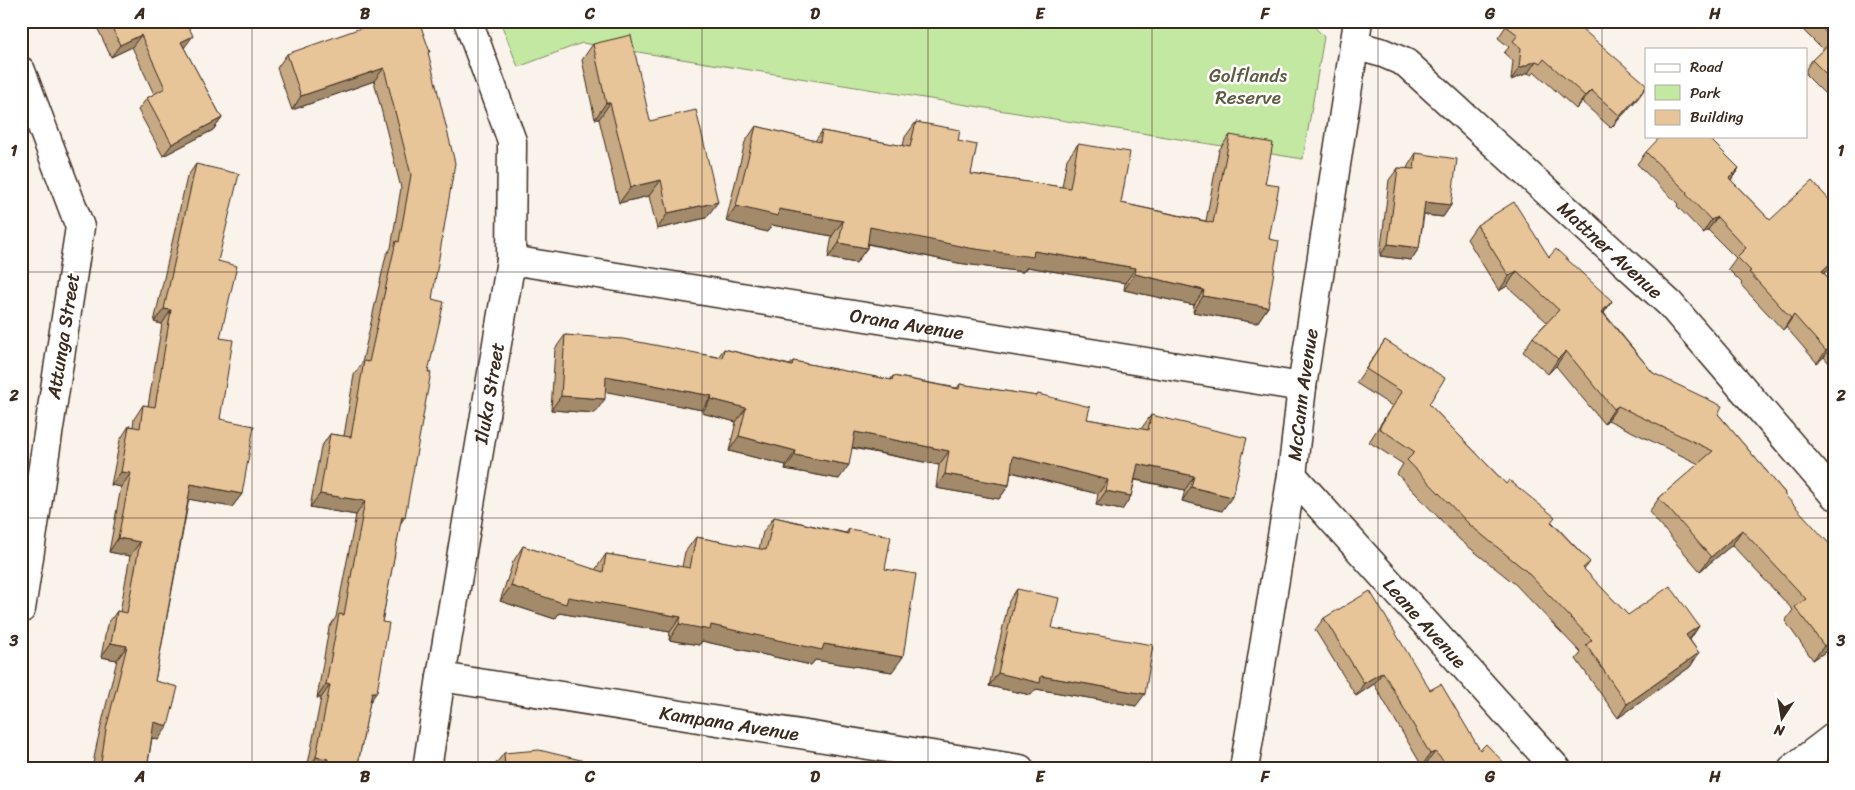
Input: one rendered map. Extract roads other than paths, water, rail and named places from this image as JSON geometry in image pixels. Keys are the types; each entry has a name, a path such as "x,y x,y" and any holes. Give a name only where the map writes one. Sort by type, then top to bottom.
{"street":[{"name":"Iluka Street","path":"427,769 440,677 511,260 512,142 468,21"},
{"name":"McCann Avenue","path":"1244,769 1292,475 1302,387 1356,33"},
{"name":"Mattner Avenue","path":"1356,33 1383,53 1406,63 1670,304 1834,495"},
{"name":"Attunga Street","path":"21,71 80,227 21,609"},
{"name":"Orana Avenue","path":"511,260 1302,387"},
{"name":"Leane Avenue","path":"1292,475 1557,769"},
{"name":"Kampana Avenue","path":"440,677 1020,769"},
{"path":"1792,769 1834,737"}],"park label":[{"name":"Golflands Reserve","path":"1248,86"}]}
